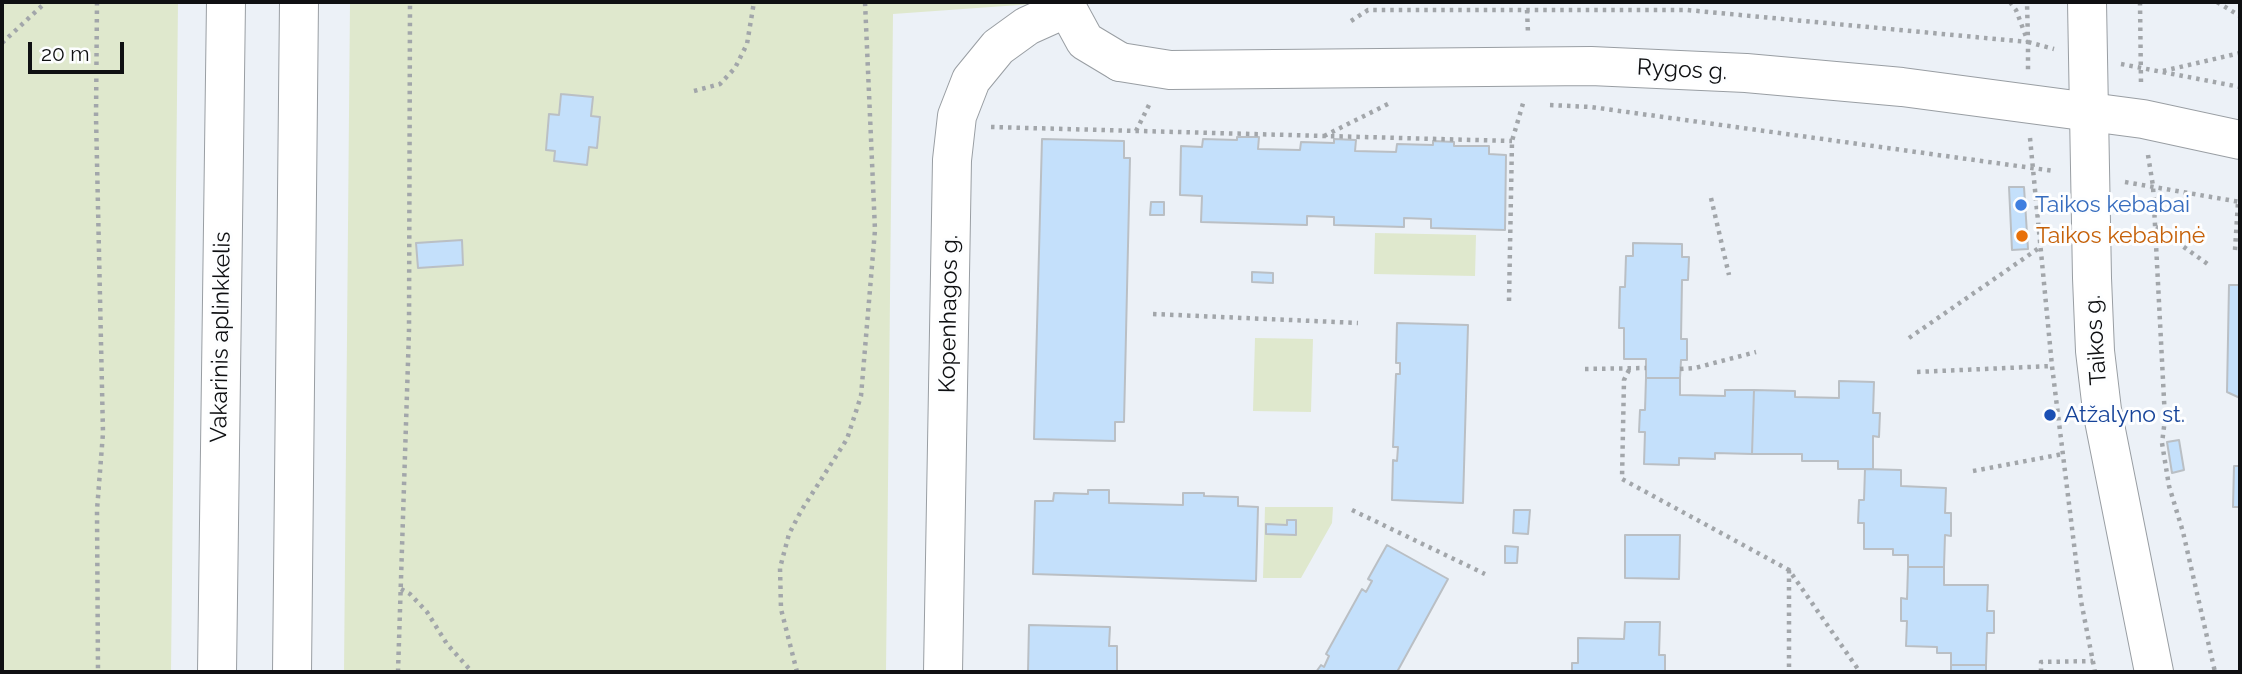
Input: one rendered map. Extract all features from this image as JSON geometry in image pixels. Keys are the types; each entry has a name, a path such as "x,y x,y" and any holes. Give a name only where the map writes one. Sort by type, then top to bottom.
{"main road":[{"name":"Vakarinis aplinkkelis","path":"217,672 226,2"},
{"path":"292,672 299,2"},
{"name":"Taikos g.","path":"2087,2 2095,351 2102,410 2154,672"},
{"name":"Rygos g.","path":"1066,5 1085,41 1120,62 1170,70 1591,66 1746,74 1902,87 2090,111 2143,119 2240,140"},
{"name":"Kopenhagos g.","path":"943,672 952,160 957,116 971,80 998,47 1027,26 1066,5"}],"path":[{"path":"2,43 47,2"},
{"path":"97,2 96,117 103,433 97,510 98,672"},
{"path":"398,672 409,331 410,2"},
{"path":"694,91 720,84 735,68 747,44 754,2"},
{"path":"797,672 781,609 780,568 789,534 801,511 848,439 861,396 875,229 864,2"},
{"path":"2010,2 2016,10 2028,42"},
{"path":"2026,2 2028,42"},
{"path":"2140,2 2143,119 2153,186 2165,419 2162,443 2169,486 2183,531 2215,672"},
{"path":"2217,2 2240,16"},
{"path":"1351,21 1368,10 1687,10 2028,42"},
{"path":"1509,301 1512,141 1522,103 1528,93 1527,10"},
{"path":"2161,71 2240,53"},
{"path":"2140,68 2240,87"},
{"path":"1323,136 1400,99"},
{"path":"1136,131 1151,102 1140,100"},
{"path":"1522,103 1536,104"},
{"path":"1549,105 1604,108 2091,176 2239,202 2235,250"},
{"path":"956,127 1512,141"},
{"path":"2032,168 2052,366 2081,601 2095,672"},
{"path":"1711,198 1729,275"},
{"path":"2155,226 2209,265"},
{"path":"1909,338 2040,247"},
{"path":"1153,314 1358,323"},
{"path":"1680,369 1695,368 1756,352"},
{"path":"1917,372 2052,366"},
{"path":"1585,369 1646,368"},
{"path":"1629,370 1624,380 1622,480 1789,570 1860,672"},
{"path":"1973,471 2063,454"},
{"path":"1352,510 1485,574"},
{"path":"1789,570 1789,672"},
{"path":"401,589 410,594 427,612 447,644 472,672"},
{"path":"2041,672 2041,662 2093,661"}],"green space":[{"path":"2,2 178,2 171,672 2,672"},
{"path":"350,2 1033,2 893,14 886,672 344,672"},
{"path":"1375,233 1476,235 1475,276 1374,274"},
{"path":"1255,338 1313,339 1311,412 1253,411"},
{"path":"1265,507 1333,507 1332,523 1301,578 1263,578"}],"building":[{"path":"561,94 593,97 591,116 600,117 597,148 589,147 587,165 554,161 555,151 546,150 549,114 559,115"},
{"path":"1237,137 1259,137 1258,149 1300,150 1301,142 1334,143 1334,139 1356,140 1355,151 1396,152 1397,144 1433,145 1433,141 1454,142 1454,146 1489,146 1489,154 1506,155 1505,230 1431,228 1431,219 1404,218 1404,227 1334,225 1334,217 1307,216 1307,225 1201,222 1202,196 1180,195 1181,146 1202,147 1203,139 1237,140"},
{"path":"1042,139 1124,141 1124,158 1130,158 1124,422 1115,422 1115,441 1034,439"},
{"path":"2009,187 2024,187 2028,249 2012,250"},
{"path":"1151,202 1164,202 1164,215 1150,215"},
{"path":"462,240 463,265 418,268 416,243"},
{"path":"1633,243 1682,244 1682,257 1689,257 1688,280 1682,280 1681,339 1687,339 1687,360 1681,360 1680,378 1646,378 1646,359 1624,359 1624,328 1619,328 1620,287 1625,287 1626,256 1633,256"},
{"path":"1252,272 1273,273 1273,283 1252,282"},
{"path":"2229,285 2240,285 2240,398 2227,392"},
{"path":"1397,323 1468,325 1463,503 1392,500 1393,460 1397,461 1398,447 1393,447 1396,374 1400,374 1400,363 1396,363"},
{"path":"1646,378 1680,378 1680,395 1725,396 1725,390 1754,390 1752,454 1715,453 1715,459 1679,458 1679,465 1644,464 1645,432 1639,432 1640,410 1645,410"},
{"path":"1839,381 1874,382 1873,413 1880,413 1879,437 1873,436 1873,469 1838,469 1838,461 1802,461 1802,454 1752,454 1754,390 1795,391 1795,397 1839,398"},
{"path":"2179,440 2184,470 2172,473 2167,442"},
{"path":"2234,466 2240,466 2240,507 2233,507"},
{"path":"1865,469 1901,470 1901,486 1946,488 1945,513 1951,513 1951,536 1945,535 1944,567 1908,567 1908,555 1893,555 1893,549 1864,549 1864,523 1858,523 1859,500 1864,500"},
{"path":"1088,490 1109,490 1109,503 1183,505 1183,493 1204,493 1204,496 1238,497 1238,506 1258,507 1256,581 1033,574 1035,501 1053,501 1054,493 1088,494"},
{"path":"1514,510 1530,510 1528,534 1513,533"},
{"path":"1287,520 1296,520 1296,535 1266,534 1266,524 1287,525"},
{"path":"1625,535 1680,535 1679,579 1625,578"},
{"path":"1387,545 1448,579 1397,672 1316,672 1321,665 1324,667 1329,656 1326,654 1362,589 1366,592 1372,581 1368,579"},
{"path":"1505,546 1518,547 1517,563 1505,563"},
{"path":"1908,567 1944,567 1944,585 1988,585 1987,611 1994,611 1994,633 1987,633 1986,665 1951,665 1951,653 1937,653 1937,647 1906,646 1907,621 1901,621 1901,598 1907,599"},
{"path":"1625,622 1660,622 1659,655 1665,655 1665,672 1572,672 1572,663 1578,663 1578,638 1624,639"},
{"path":"1029,625 1110,627 1109,646 1117,646 1117,672 1028,672"},
{"path":"1951,665 1986,665 1986,672 1951,672"}],"place":[{"name":"Taikos kebabai","path":"2021,205"},
{"name":"Taikos kebabinė","path":"2022,236"},
{"name":"Atžalyno st.","path":"2050,415"}]}
